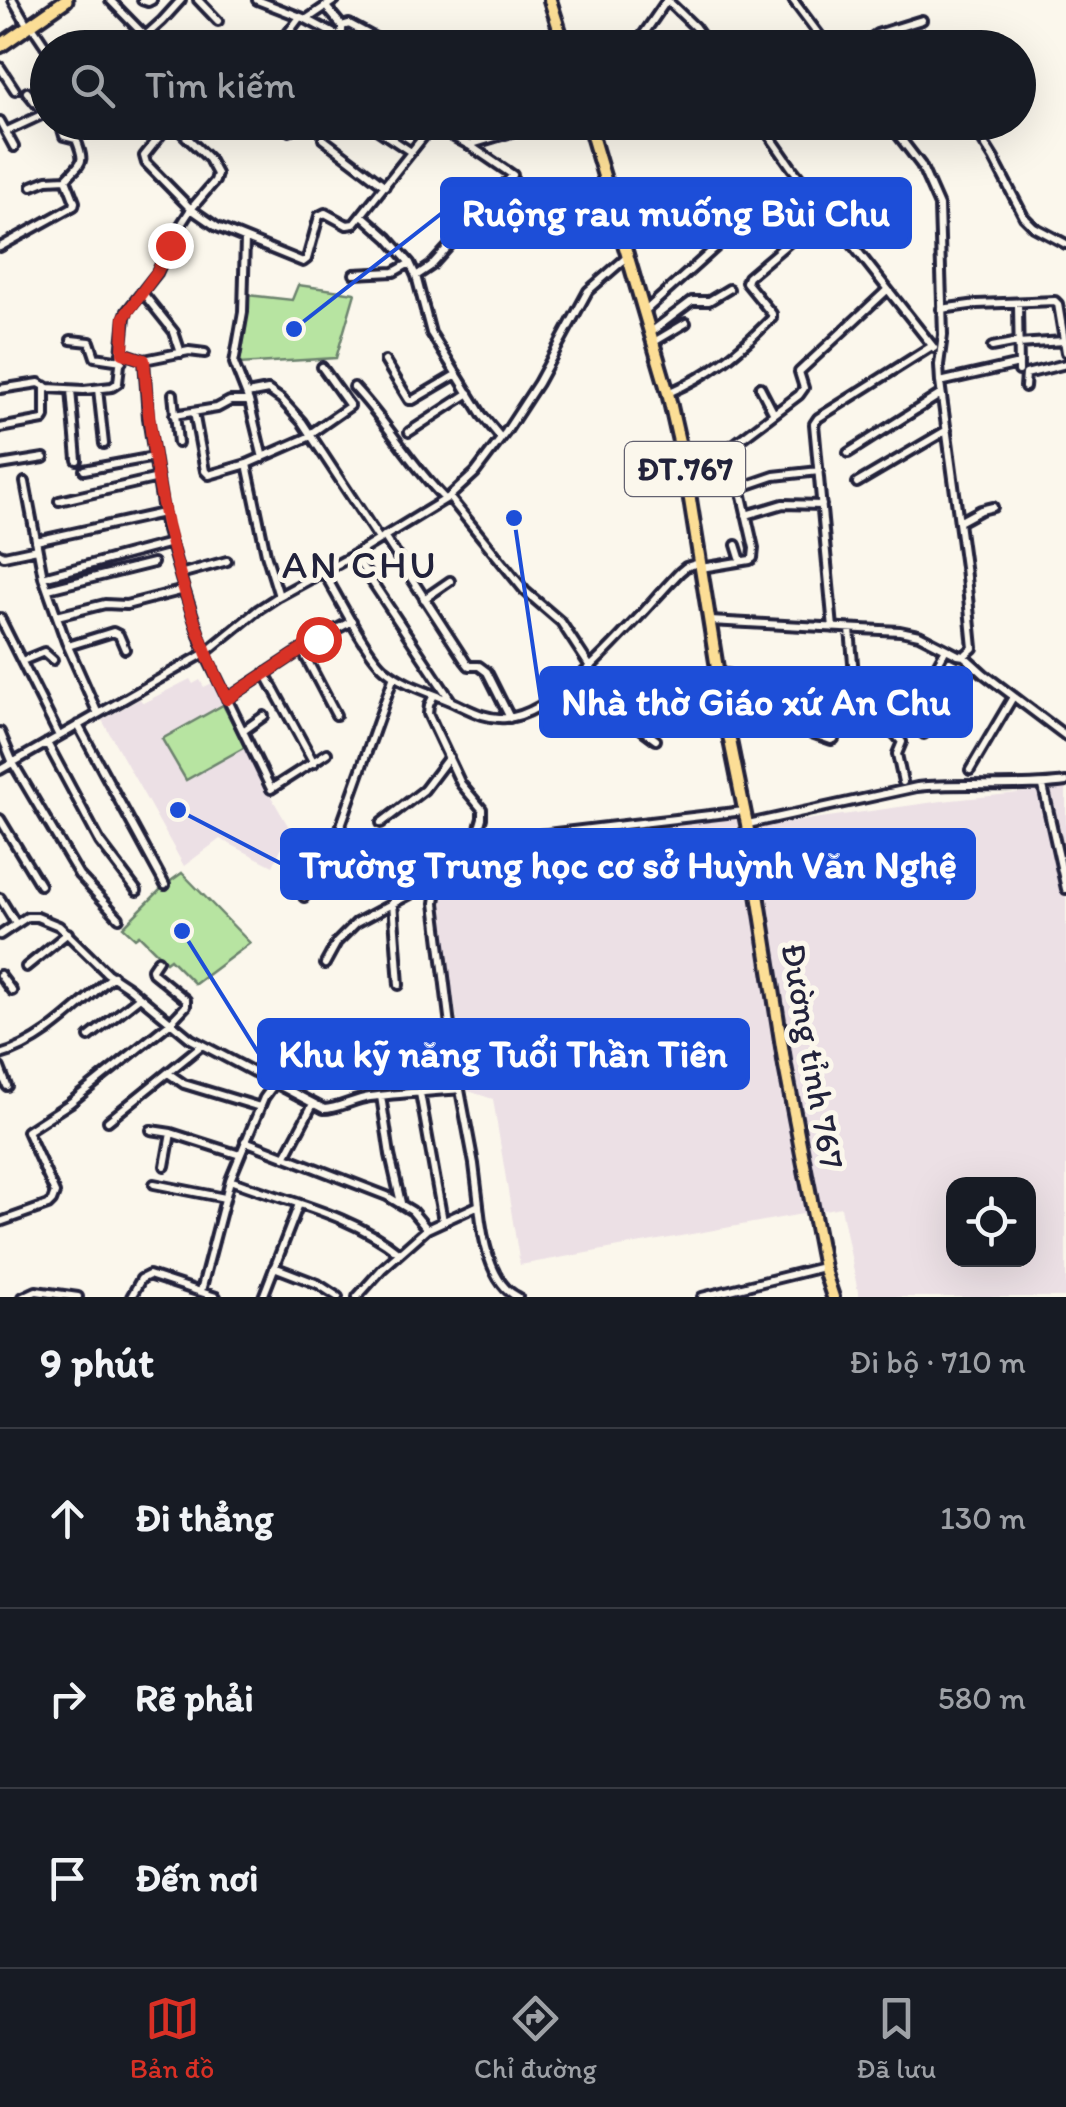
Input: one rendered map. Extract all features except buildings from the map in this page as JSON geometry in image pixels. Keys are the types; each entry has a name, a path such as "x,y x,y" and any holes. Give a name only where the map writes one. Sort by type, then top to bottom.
{"highway":[{"path":"0,46 66,0"},
{"path":"0,37 28,24 49,2"}],"main road":[{"path":"550,0 559,30"},
{"name":"Đường tỉnh 767","path":"593,140 668,393 685,468 785,1066 833,1297"}],"street":[{"path":"14,0 33,30"},
{"path":"110,0 138,30"},
{"path":"142,0 152,0"},
{"path":"152,30 181,0"},
{"path":"198,0 218,22"},
{"path":"257,0 326,30"},
{"path":"291,30 303,18 335,0"},
{"path":"793,0 816,30"},
{"path":"648,30 670,1 697,30"},
{"path":"326,8 342,30"},
{"path":"890,30 922,20"},
{"path":"342,26 349,24 360,30"},
{"path":"0,67 15,90"},
{"path":"27,92 30,95"},
{"path":"7,131 30,120"},
{"path":"0,121 14,147"},
{"path":"32,186 66,179 82,163 77,140"},
{"path":"159,140 144,159 191,209 217,228 302,262 307,259 321,214 351,225 419,140"},
{"path":"0,388 39,383 71,390 112,388 118,384 124,317 157,272 191,209 215,181 217,174 209,159 189,140"},
{"path":"324,140 385,186"},
{"path":"393,140 411,152"},
{"path":"416,276 430,266 512,177 459,140"},
{"path":"469,145 485,140"},
{"path":"773,140 940,358"},
{"path":"902,140 922,166 940,206 940,382 974,641 973,648 964,656"},
{"path":"982,140 1024,217 1034,228 1066,244"},
{"path":"0,248 71,210 74,202 66,179"},
{"path":"668,393 717,368 772,318 746,282 748,277 826,211"},
{"path":"644,312 754,213"},
{"path":"362,215 410,264 431,333 482,415 501,438"},
{"path":"245,239 243,312 234,363 248,398 262,458"},
{"path":"0,770 205,653 279,596 447,498 475,473 501,438 538,383 588,291 628,256"},
{"path":"354,274 394,272 410,264"},
{"path":"652,338 692,302 709,301 729,289"},
{"path":"324,573 379,664 394,676 492,717 510,718 541,707 590,666 686,567 750,560 754,548 732,448 802,391 799,372 887,290"},
{"path":"142,292 174,332 181,353"},
{"path":"941,309 1056,302 1066,352"},
{"path":"940,382 1019,367 1018,303"},
{"path":"652,338 686,323"},
{"path":"71,340 90,342 99,359 144,360 206,353"},
{"path":"992,347 1064,341"},
{"path":"833,628 814,431 818,418 932,346"},
{"path":"144,360 148,418 163,513 205,653 272,790 327,754"},
{"path":"385,360 409,400 457,374"},
{"path":"1025,387 1026,374 1066,364"},
{"path":"194,412 206,474 247,464 311,435 350,406 322,367"},
{"path":"0,428 44,420 45,386"},
{"path":"354,386 414,466 447,498 524,591 561,622 621,714 656,740"},
{"path":"760,387 774,414"},
{"path":"98,389 104,444"},
{"path":"71,390 78,460"},
{"path":"174,415 218,408 268,390 288,406 469,666 479,666 487,672 510,718"},
{"path":"173,394 178,443"},
{"path":"409,432 469,394"},
{"path":"848,453 941,394"},
{"path":"857,483 947,430"},
{"path":"84,470 154,457"},
{"path":"0,465 44,458"},
{"path":"247,464 279,596"},
{"path":"739,488 774,476 819,472"},
{"path":"59,501 158,478"},
{"path":"24,482 43,578 98,714"},
{"path":"746,515 783,504 822,505"},
{"path":"959,522 992,507"},
{"path":"0,565 4,564 2,555 163,513"},
{"path":"43,578 171,543"},
{"path":"736,545 741,561"},
{"path":"354,555 450,700"},
{"path":"180,574 228,561"},
{"path":"48,589 153,563"},
{"path":"424,599 450,581"},
{"path":"57,616 105,604 126,605 184,590"},
{"path":"0,618 59,736"},
{"path":"710,621 900,631 920,636 964,656 1066,736"},
{"path":"227,699 352,622"},
{"path":"797,728 832,740 855,686 850,629"},
{"path":"68,646 113,632 119,635 125,649"},
{"path":"302,650 336,715"},
{"path":"924,688 946,650"},
{"path":"22,661 43,652 54,660"},
{"path":"717,672 756,680"},
{"path":"266,673 314,763"},
{"path":"304,897 334,842 394,676"},
{"path":"855,686 890,703 924,734"},
{"path":"434,695 428,714 461,784 482,810 474,846"},
{"path":"970,770 1014,697"},
{"path":"851,703 887,725 902,742 897,754 903,782"},
{"path":"242,731 264,716"},
{"path":"78,725 165,885"},
{"path":"0,732 13,763 79,875 118,918"},
{"path":"48,743 100,842 137,891"},
{"path":"381,823 424,790 449,757"},
{"path":"746,824 917,786 1043,786 1066,782"},
{"path":"1043,786 1066,889"},
{"path":"518,1297 504,1285 485,1247 452,1049 435,903 437,890 462,856 474,846 495,840 744,811"},
{"path":"0,819 40,885"},
{"path":"325,964 337,942 354,925 418,890 437,890"},
{"path":"0,898 16,924"},
{"path":"393,902 399,984"},
{"path":"0,935 27,916 38,916 68,933 99,966 202,1045 328,1110 346,1102 382,1096 460,1089"},
{"path":"26,966 68,933"},
{"path":"0,1222 48,1205 55,1192 26,1132 70,1103 170,1023 188,1003 153,972 158,960"},
{"path":"0,975 12,991"},
{"path":"0,1055 20,1048 51,1028 112,976"},
{"path":"88,1037 140,997"},
{"path":"108,1121 202,1045"},
{"path":"201,1291 230,1180 273,1083 294,1066 330,1054 411,1047 452,1049"},
{"path":"0,1068 7,1086"},
{"path":"168,1073 184,1084 260,1108"},
{"path":"420,1093 443,1221"},
{"path":"382,1096 401,1203"},
{"path":"285,1156 313,1104"},
{"path":"151,1130 240,1155"},
{"path":"165,1166 172,1133"},
{"path":"246,1141 388,1196 419,1218 427,1229"},
{"path":"230,1180 357,1226 399,1252"},
{"path":"154,1184 225,1198"},
{"path":"263,1297 298,1204"},
{"path":"357,1297 399,1252 427,1229 479,1205"},
{"path":"274,1267 318,1284 338,1297"},
{"path":"702,1297 824,1267"},
{"path":"131,1297 148,1275 216,1297"},
{"path":"23,1297 48,1292 78,1297"}],"shaded area":[{"path":"190,679 193,684 200,680 204,687 212,683 223,705 163,739 186,780 245,747 262,787 290,829 273,866 220,839 184,866 102,720"},
{"path":"1066,788 1066,1297 859,1297 841,1207 520,1265 493,1099 468,1091 439,903 446,884 468,856 482,848 739,809 742,829"}],"green space":[{"path":"298,285 355,293 336,358 239,364 247,295 292,300"},
{"path":"223,705 245,747 186,780 162,739"},
{"path":"182,873 250,943 195,984 170,959 166,962 139,935 135,938 123,927"}],"place":[{"name":"Ruộng rau muống Bùi Chu","path":"294,329"},
{"name":"Nhà thờ Giáo xứ An Chu","path":"514,518"},
{"name":"Trường Trung học cơ sở Huỳnh Văn Nghệ","path":"178,810"},
{"name":"Khu kỹ năng Tuổi Thần Tiên","path":"182,931"}],"district":[{"name":"AN CHU","path":"360,564"}],"route":[{"path":"170,245 157,272 124,317 123,353 144,360 148,418 165,524 205,653 227,699 318,639"}]}
